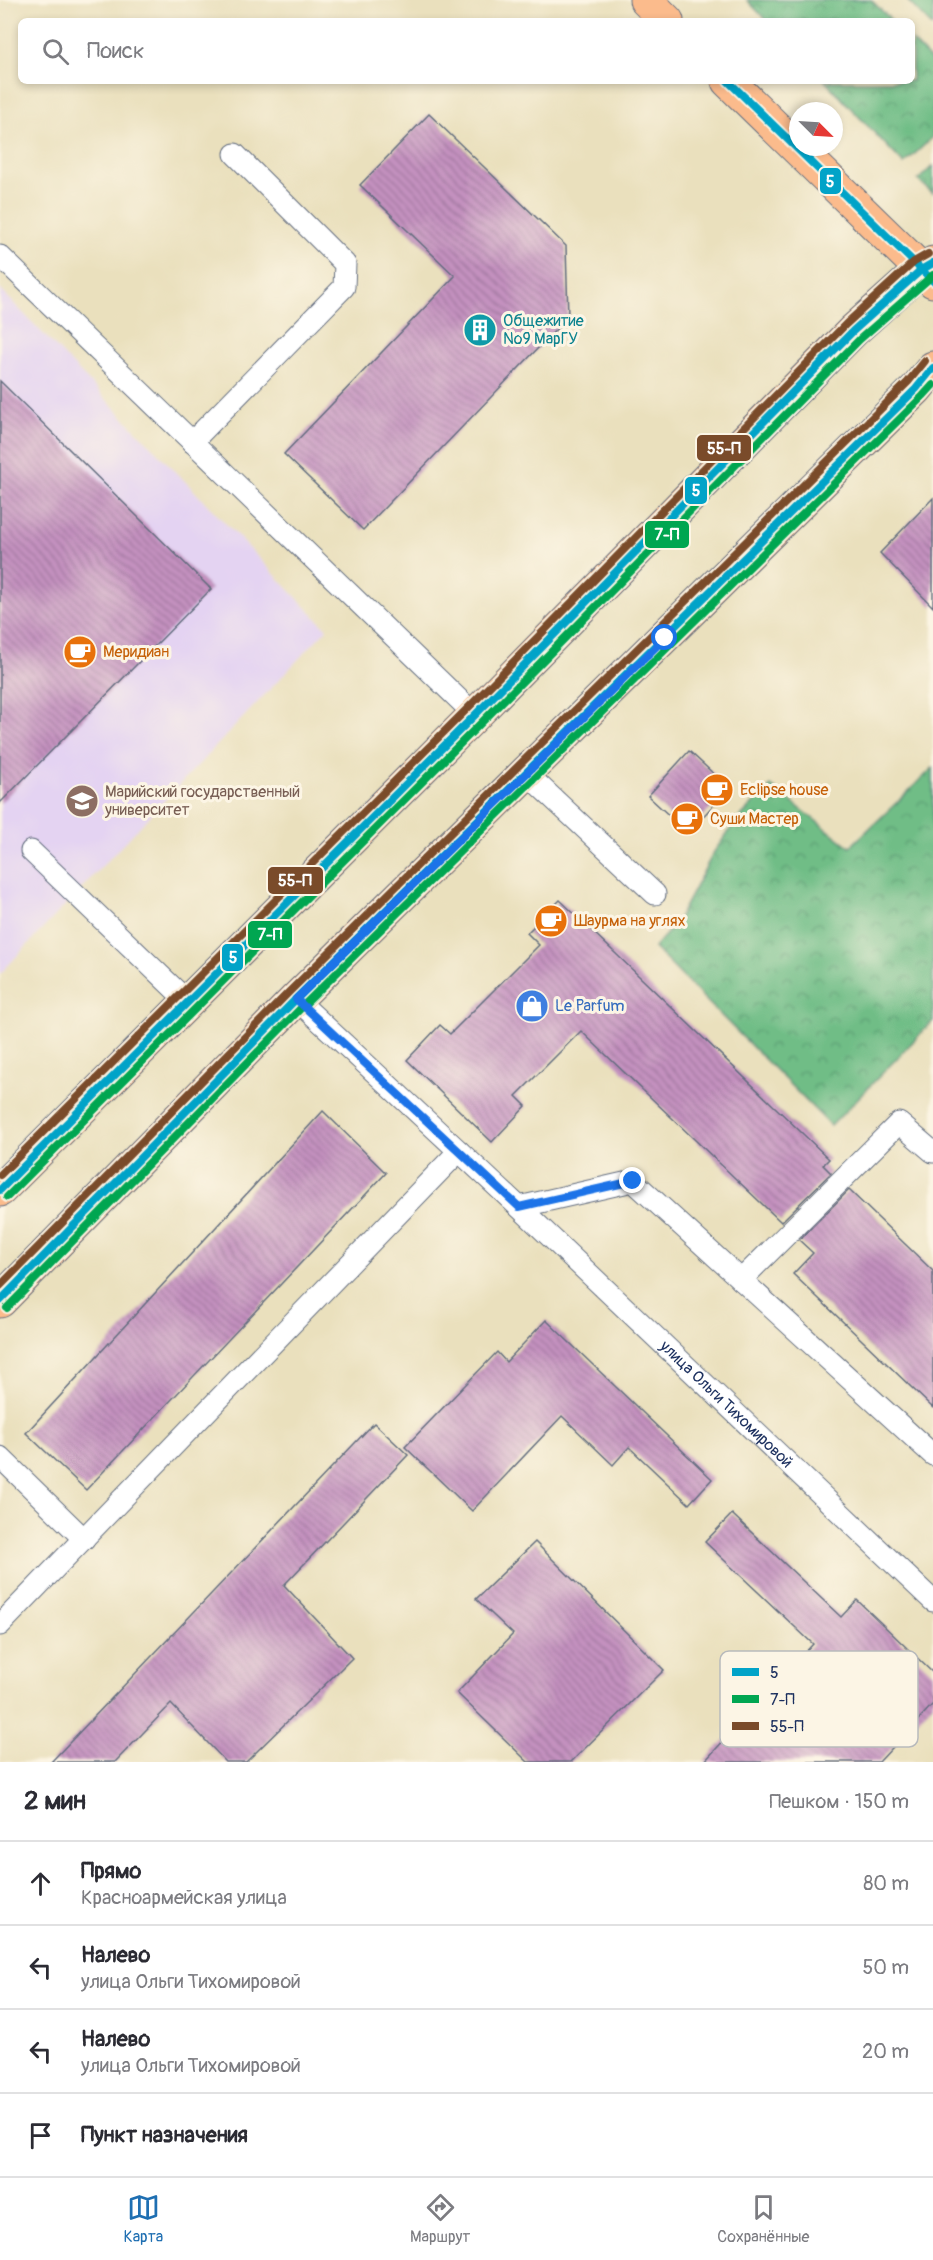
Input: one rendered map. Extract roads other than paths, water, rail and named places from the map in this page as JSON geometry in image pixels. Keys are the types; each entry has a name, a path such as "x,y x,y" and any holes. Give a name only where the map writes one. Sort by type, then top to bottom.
{"main road":[{"path":"646,0 664,18"},
{"path":"0,1190 475,715 853,331 929,271 731,84"},
{"path":"0,1301 296,999 916,389 933,368"}],"lane":[{"path":"192,442 344,287 345,264 235,154"},
{"path":"0,256 475,715"},
{"path":"527,774 655,894"},
{"path":"31,851 187,1001"},
{"name":"улица Ольги Тихомировой","path":"296,999 519,1207 933,1601"},
{"path":"741,1280 899,1124 933,1152"},
{"path":"0,1625 459,1151"},
{"path":"519,1207 633,1181 933,1455"},
{"path":"0,1457 84,1539"}],"place":[{"name":"Общежитие №9 МарГУ","path":"480,330"},
{"name":"Меридиан","path":"80,652"},
{"name":"Eclipse house","path":"717,790"},
{"name":"Марийский государственный университет","path":"82,801"},
{"name":"Суши Мастер","path":"687,819"},
{"name":"Шаурма на углях","path":"551,921"},
{"name":"Le Parfum","path":"532,1006"}]}
